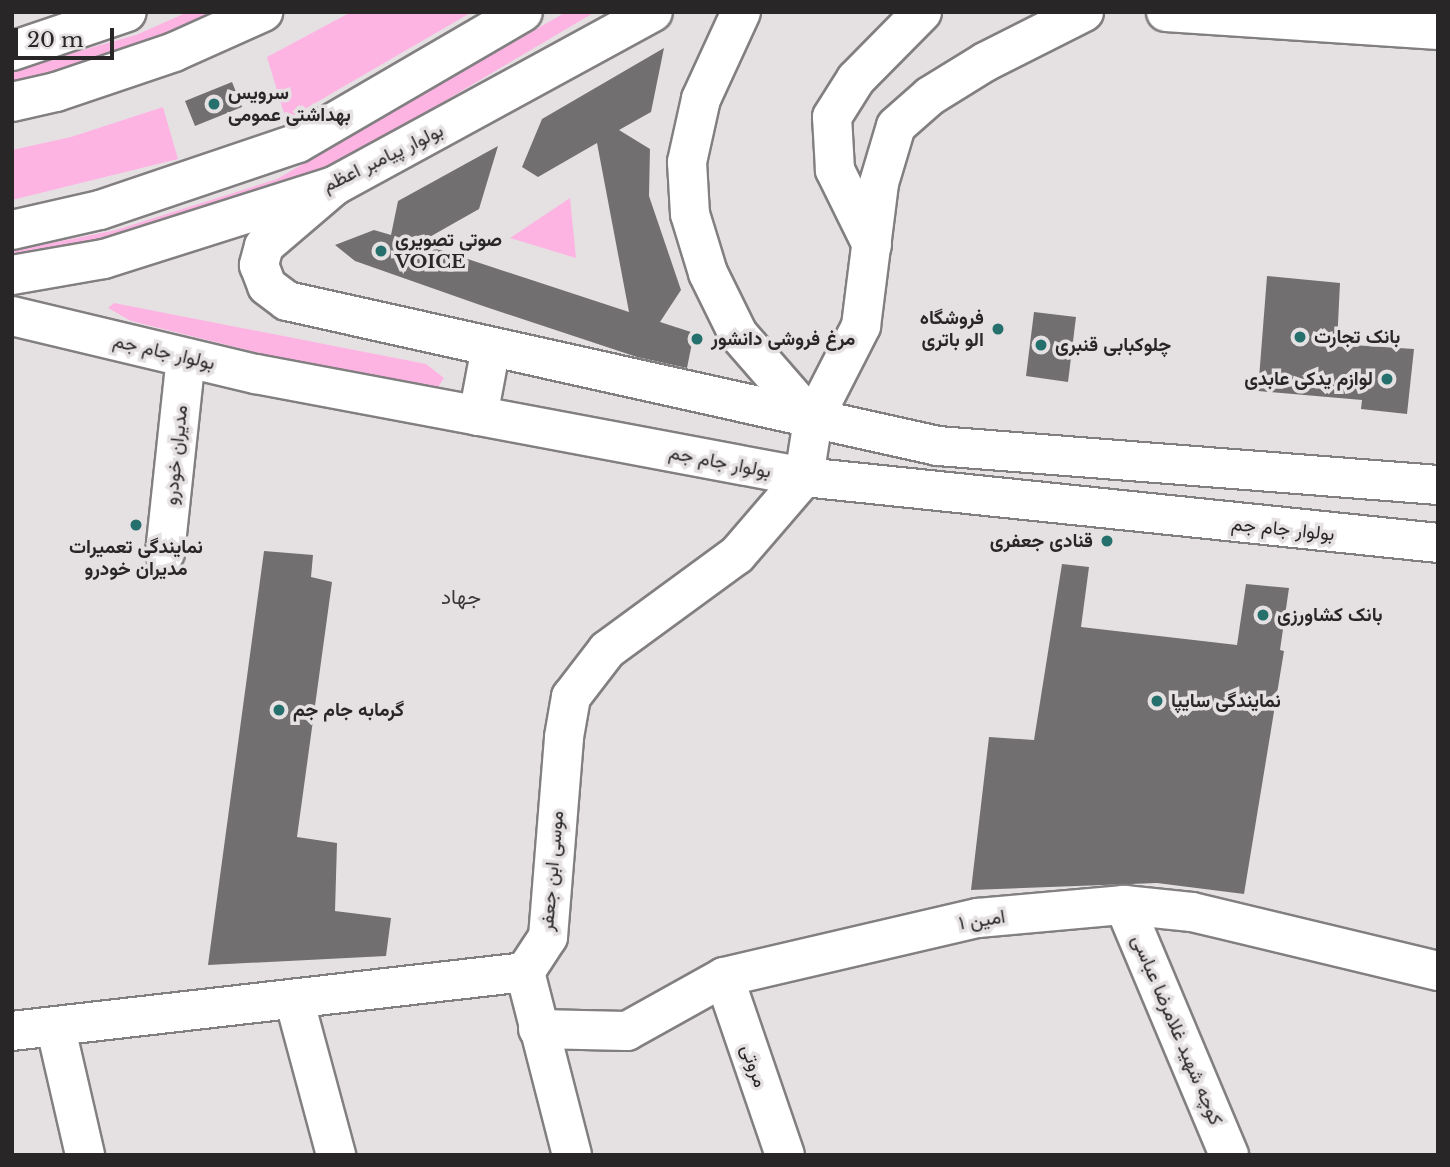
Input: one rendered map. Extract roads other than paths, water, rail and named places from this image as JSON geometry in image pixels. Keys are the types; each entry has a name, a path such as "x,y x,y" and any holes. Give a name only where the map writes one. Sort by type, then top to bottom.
{"main road":[{"path":"12,51 127,12"},
{"path":"12,102 57,92 174,52 263,12"},
{"path":"12,230 100,210 298,144 523,12"},
{"name":"بولوار پیامبر اعظم","path":"12,275 104,259 334,186 653,12"},
{"path":"741,12 701,99 687,162 691,214 708,273 738,334 813,420"},
{"path":"804,477 813,420 861,326 879,183 896,126 930,96 985,62 1084,12"},
{"path":"1166,12 1438,30"},
{"path":"872,244 835,170 832,117 856,79 915,14"},
{"path":"334,186 264,246 259,265 267,286 287,301 938,446 1312,473 1438,485"},
{"name":"بولوار جام جم","path":"12,316 186,358 804,477 1299,531 1438,543"},
{"path":"478,416 491,347"},
{"name":"مدیران خودرو","path":"165,553 186,358"},
{"path":"1299,531 1312,473"},
{"name":"موسی ابن جعفر","path":"525,972 548,937 564,737 571,697 607,650 737,555 804,477"},
{"name":"امین ۱","path":"538,1029 627,1031 724,977 978,918 1124,905 1192,912 1438,971"},
{"name":"کوچه شهید غلامرضا عباسی","path":"1124,905 1229,1155"},
{"path":"12,1031 56,1029 525,972 572,1155"},
{"name":"مروتی","path":"724,977 785,1155"},
{"path":"294,999 336,1155"},
{"path":"56,1029 85,1155"}],"place":[{"name":"سرویس بهداشتی عمومی","path":"214,104"},
{"name":"صوتی تصویری VOICE","path":"381,251"},
{"name":"فروشگاه الو باتری","path":"998,329"},
{"name":"بانک تجارت","path":"1300,337"},
{"name":"مرغ فروشی دانشور","path":"697,339"},
{"name":"چلوکبابی قنبری","path":"1041,345"},
{"name":"لوازم یدکی عابدی","path":"1387,379"},
{"name":"نمایندگی تعمیرات مدیران خودرو","path":"136,525"},
{"name":"قنادی جعفری","path":"1107,541"},
{"name":"بانک کشاورزی","path":"1263,615"},
{"name":"نمایندگی سایپا","path":"1157,701"},
{"name":"گرمابه جام جم","path":"279,710"}],"district":[{"name":"جهاد","path":"461,597"}]}
